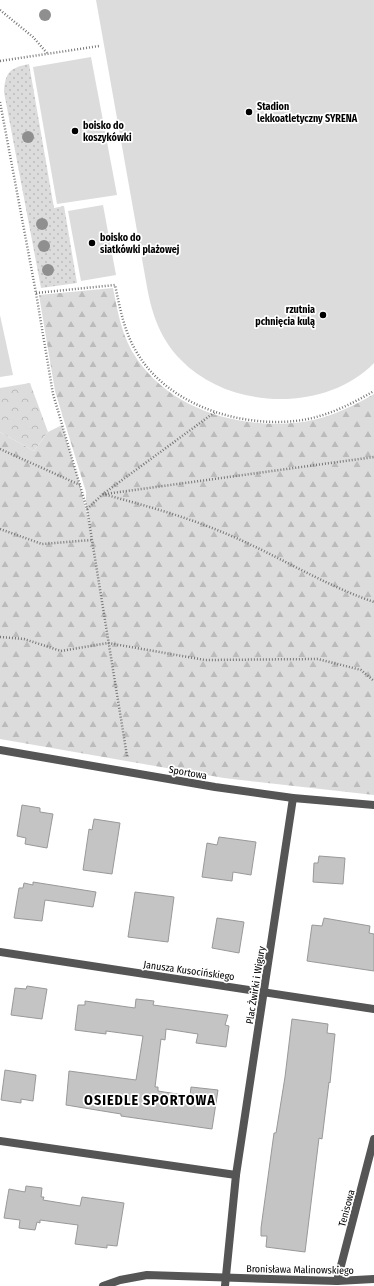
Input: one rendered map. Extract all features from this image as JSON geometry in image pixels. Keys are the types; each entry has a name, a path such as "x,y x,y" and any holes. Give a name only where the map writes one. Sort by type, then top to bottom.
{"street":[{"name":"Sportowa","path":"0,750 293,798 374,805"},
{"name":"Plac Żwirki i Wigury","path":"225,1282 236,1175 293,798"},
{"name":"Janusza Kusocińskiego","path":"0,952 265,991 374,1009"},
{"name":"Tenisowa","path":"337,1281 374,1139"},
{"path":"0,1141 236,1175"},
{"name":"Bronisława Malinowskiego","path":"103,1286 120,1280 147,1275 225,1282 337,1281 374,1279"}],"path":[{"path":"0,10 33,38 47,53"},
{"path":"0,61 99,46"},
{"path":"0,102 36,293 53,394 87,508 129,772"},
{"path":"36,293 115,285 126,332 136,353 150,370 185,399 216,412 248,419 295,421 334,412 374,391"},
{"path":"87,508 103,494 216,412"},
{"path":"0,449 80,485"},
{"path":"103,494 374,457"},
{"path":"103,494 140,504 222,531 346,593 374,602"},
{"path":"0,529 42,544 92,540"},
{"path":"0,637 24,639 61,651 108,643 205,660 318,659 361,670 374,681"}],"green space":[{"name":"Stadion lekkoatletyczny SYRENA","path":"96,0 374,0 374,363 354,379 330,391 304,397 278,399 251,396 225,389 201,377 181,360 168,344 158,326 149,297"},
{"name":"boisko do koszykówki","path":"91,57 117,195 57,204 33,67"},
{"path":"29,64 54,208 64,206 77,283 41,288 4,92 7,75 17,67"},
{"name":"boisko do siatkówki plażowej","path":"103,205 116,275 81,281 68,211"},
{"path":"113,288 124,334 137,359 151,376 168,391 187,403 207,412 250,422 272,424 305,422 336,413 374,394 374,795 224,778 0,739 0,432 34,451 48,432 62,425 80,485 90,528 86,504 86,492 55,391 39,295"},
{"path":"0,315 13,375 0,377"},
{"path":"30,383 48,432 34,451 0,432 0,388"}],"building":[{"path":"22,805 40,808 40,812 53,814 47,848 25,844 26,838 17,836"},
{"path":"94,819 120,823 112,874 83,870 89,829 92,830"},
{"path":"219,837 256,842 251,875 233,872 232,881 202,877 207,843 217,845"},
{"path":"319,856 345,858 343,884 313,882 314,863 318,863"},
{"path":"33,882 96,892 93,907 45,900 42,921 14,918 19,888 23,888 24,883 33,885"},
{"path":"135,892 174,897 168,942 128,937"},
{"path":"217,918 244,922 239,953 212,948"},
{"path":"324,918 370,926 369,933 374,934 374,971 307,961 312,925 322,926"},
{"path":"27,986 47,989 42,1019 11,1015 15,988 26,989"},
{"path":"136,999 154,1001 153,1005 228,1015 225,1025 229,1026 226,1047 196,1043 198,1034 166,1029 165,1040 161,1039 155,1087 158,1087 158,1091 190,1096 191,1087 218,1090 212,1129 121,1116 121,1114 66,1105 69,1071 136,1080 143,1036 106,1031 106,1034 75,1030 78,1005 85,1005 85,1001 135,1008"},
{"path":"292,1019 328,1024 327,1033 335,1034 330,1083 329,1082 322,1139 319,1138 305,1252 266,1247 267,1236 261,1236 274,1133 276,1133 285,1077"},
{"path":"5,1070 36,1075 33,1101 21,1099 21,1103 1,1100"},
{"path":"26,1186 42,1188 41,1197 44,1197 43,1200 80,1206 82,1197 124,1203 117,1246 107,1245 107,1248 75,1244 78,1225 40,1220 40,1223 37,1222 35,1230 19,1228 20,1220 4,1218 9,1189 25,1192"}],"place":[{"name":"Stadion lekkoatletyczny SYRENA","path":"249,112"},
{"name":"boisko do koszykówki","path":"75,131"},
{"name":"boisko do siatkówki plażowej","path":"92,243"},
{"name":"rzutnia pchnięcia kulą","path":"323,315"}],"district":[{"name":"OSIEDLE SPORTOWA","path":"150,1100"}]}
